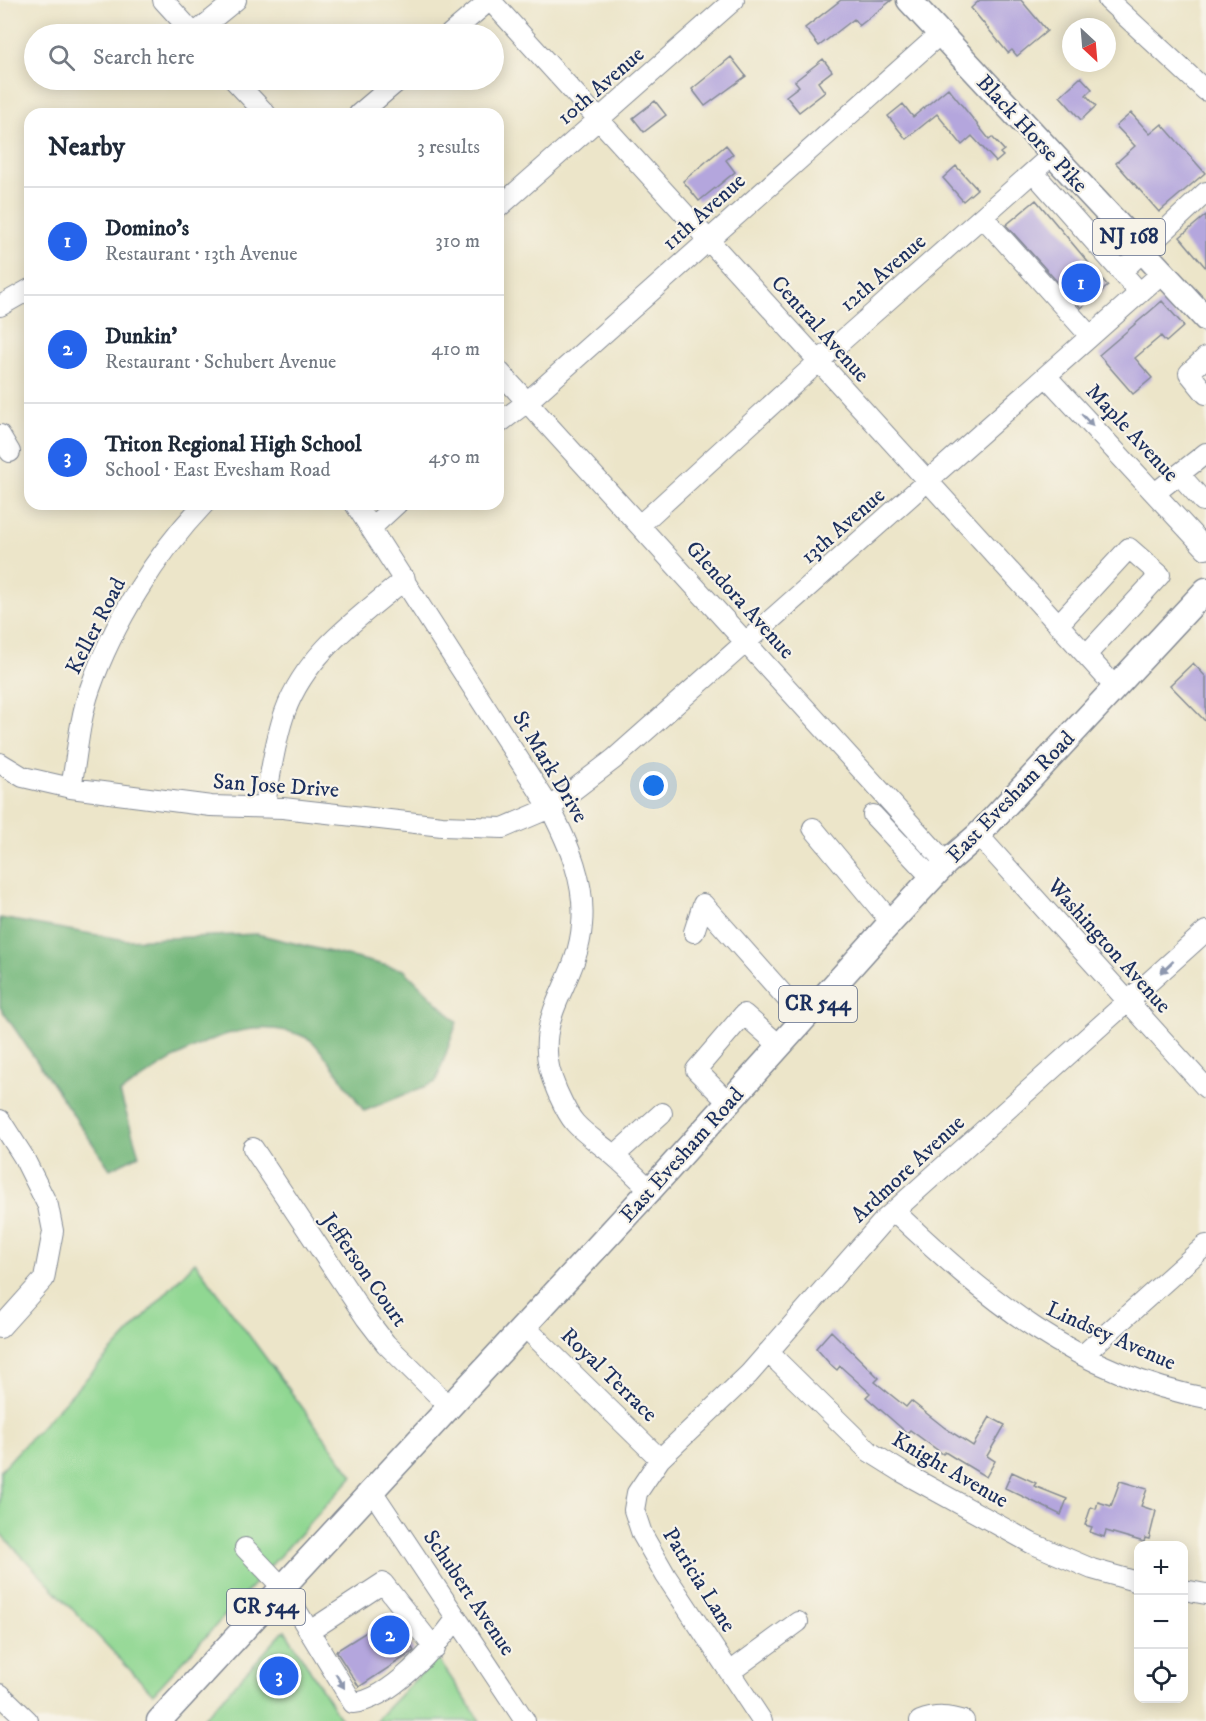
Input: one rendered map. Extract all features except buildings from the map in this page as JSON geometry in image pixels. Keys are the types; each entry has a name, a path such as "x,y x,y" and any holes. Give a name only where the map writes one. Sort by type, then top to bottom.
{"main road":[{"name":"Black Horse Pike","path":"909,0 1206,319"},
{"name":"East Evesham Road","path":"159,1721 650,1190 891,922 939,871 978,835 1206,590"}],"street":[{"path":"163,0 185,24"},
{"path":"206,24 236,0"},
{"path":"462,24 490,0"},
{"name":"Central Avenue","path":"490,0 707,242 1116,688"},
{"name":"10th Avenue","path":"504,203 734,0"},
{"path":"1115,2 1206,92"},
{"name":"11th Avenue","path":"504,419 527,402 940,34"},
{"path":"243,90 260,108"},
{"path":"367,108 388,90"},
{"name":"12th Avenue","path":"640,525 1052,155"},
{"path":"1033,172 1140,293"},
{"path":"1054,195 1074,178"},
{"path":"1121,272 1206,192"},
{"path":"983,217 1090,336"},
{"name":"13th Avenue","path":"550,808 614,759 747,643 1162,273"},
{"path":"0,306 24,292"},
{"path":"1206,357 1189,373 1206,394"},
{"name":"Maple Avenue","path":"1047,376 1206,549"},
{"name":"Glendora Avenue","path":"504,377 747,643 939,871"},
{"path":"0,435 10,452"},
{"path":"1155,494 1206,453"},
{"path":"1179,474 1203,501"},
{"name":"Keller Road","path":"71,788 89,690 114,634 129,605 171,544 199,510"},
{"name":"St Mark Drive","path":"359,510 550,808 570,847 582,892 582,924 579,945 546,1037 545,1055 552,1079 575,1123 650,1190"},
{"path":"371,528 390,510"},
{"path":"1058,625 1129,548 1160,575 1086,655"},
{"path":"264,807 285,712 300,679 323,649 405,579"},
{"name":"San Jose Drive","path":"0,763 23,777 71,788 211,806 264,807 442,826 502,828 550,808"},
{"path":"873,814 939,871"},
{"path":"813,828 891,922"},
{"name":"Washington Avenue","path":"978,835 1206,1088"},
{"path":"694,932 703,904 805,1019"},
{"name":"Ardmore Avenue","path":"660,1459 768,1352 894,1211 1206,931"},
{"path":"729,1103 696,1070 744,1014 780,1046"},
{"path":"614,1156 662,1113"},
{"path":"0,1120 23,1156 48,1206 53,1231 44,1279 0,1328"},
{"name":"Jefferson Court","path":"253,1148 366,1318 386,1344 450,1407"},
{"name":"Lindsey Avenue","path":"894,1211 986,1295 1023,1322 1083,1355 1150,1384 1206,1398"},
{"path":"1083,1355 1206,1245"},
{"name":"Royal Terrace","path":"524,1326 660,1459"},
{"name":"Knight Avenue","path":"768,1352 835,1421 870,1452 1031,1543 1092,1569 1134,1581"},
{"name":"Patricia Lane","path":"660,1459 637,1493 634,1510 642,1534 666,1576 762,1721"},
{"name":"Schubert Avenue","path":"372,1491 525,1721"},
{"path":"245,1548 283,1588 353,1704 365,1702 406,1675 435,1649 457,1618"},
{"path":"310,1631 383,1583 435,1649"},
{"path":"1188,1591 1206,1594"},
{"path":"730,1672 798,1622"},
{"path":"0,1694 28,1721"},
{"path":"920,1721 932,1716 950,1716 964,1721"}],"green space":[{"path":"0,918 126,940 257,934 404,970 457,1022 436,1082 364,1111 309,1039 284,1030 259,1029 234,1032 210,1040 163,1065 120,1093 139,1155 110,1169 0,1007"},
{"path":"195,1262 353,1476 153,1694 0,1533 0,1471"},
{"path":"285,1630 342,1721 201,1721"},
{"path":"437,1657 480,1721 375,1721"}],"place":[{"name":"Domino's","path":"1081,283"},
{"name":"Dunkin'","path":"390,1635"},
{"name":"Triton Regional High School","path":"279,1676"}]}
